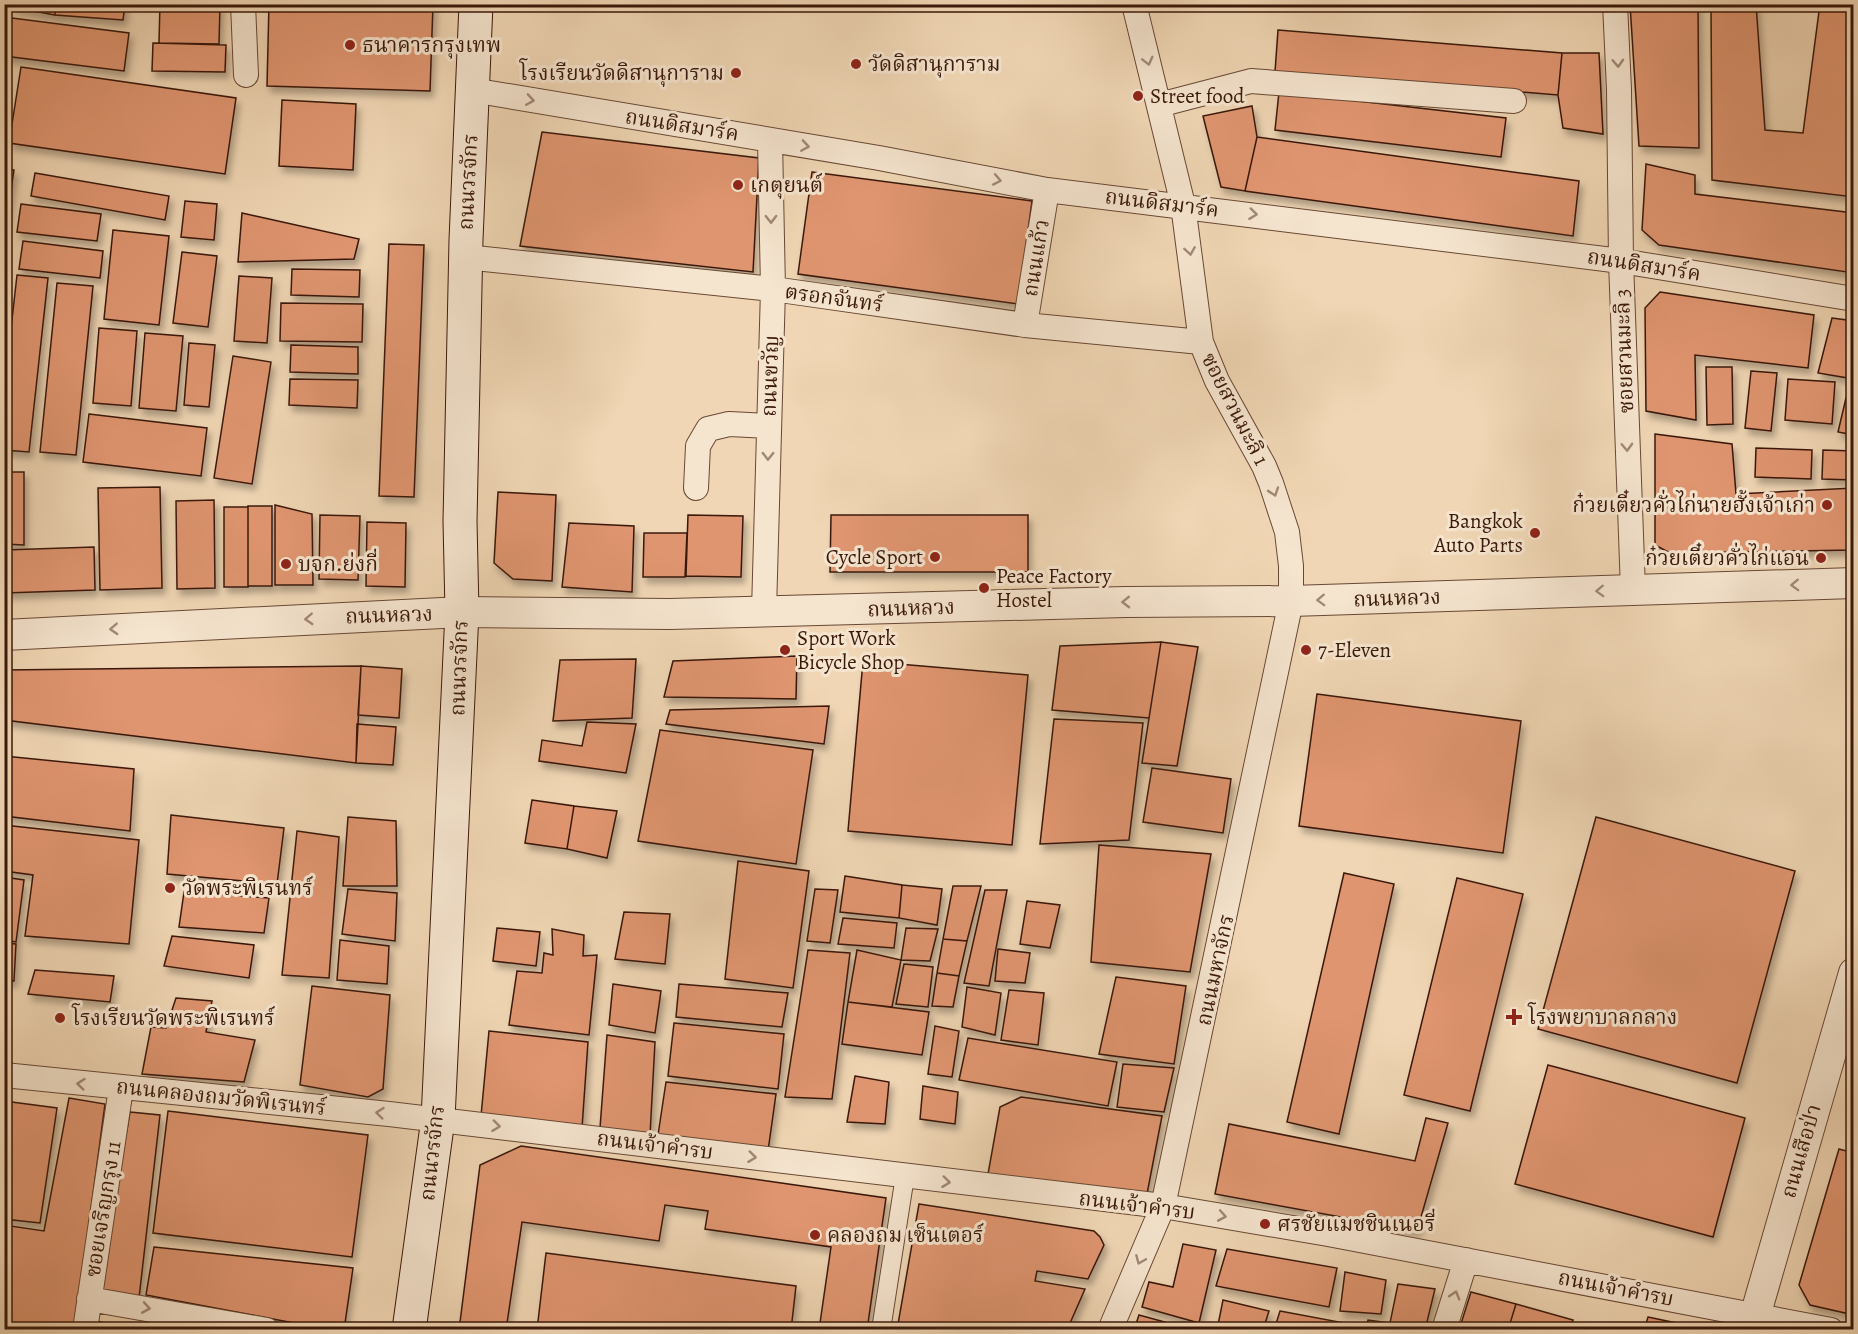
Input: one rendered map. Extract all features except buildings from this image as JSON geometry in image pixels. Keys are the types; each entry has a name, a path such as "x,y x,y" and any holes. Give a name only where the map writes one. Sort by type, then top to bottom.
{"main road":[{"name":"ถนนวรจักร","path":"410,1329 438,1119 462,612 460,520 465,257 476,4"}],"street":[{"path":"243,4 246,75"},
{"name":"ซอยสวนมะลิ 1","path":"1134,4 1183,205 1201,342 1217,381 1271,483 1287,532 1292,566 1291,601"},
{"name":"ซอยสวนมะลิ 3","path":"1615,4 1619,89 1621,261 1633,590"},
{"path":"1159,105 1251,81 1514,101"},
{"name":"ถนนดิสมาร์ค","path":"472,90 1047,190 1183,205 1621,261 1854,299"},
{"name":"ถนนขวัญ","path":"764,611 773,289 770,140"},
{"name":"ถนนแก้ว","path":"1025,325 1047,190"},
{"name":"ตรอกจันทร์","path":"465,257 773,289 1025,325 1201,342"},
{"path":"696,488 698,446 708,429 729,424 768,426"},
{"name":"ถนนหลวง","path":"4,635 462,612 670,614 1125,602 1291,601 1854,583"},
{"name":"ถนนมหาจักร","path":"1110,1329 1163,1206 1196,1063 1291,601"},
{"name":"ถนนเสือป่า","path":"1753,1322 1854,973"},
{"name":"ถนนคลองถมวัดพิเรนทร์","path":"4,1075 438,1119"},
{"name":"ซอยเจริญกรุง 11","path":"85,1329 121,1088"},
{"name":"ถนนเจ้าคำรบ","path":"438,1119 1163,1206 1466,1260 1753,1322 1831,1329"},
{"path":"881,1329 905,1176"},
{"path":"1444,1329 1466,1260"},
{"path":"88,1299 235,1326 267,1329"}],"place":[{"name":"ธนาคารกรุงเทพ","path":"350,45"},
{"name":"วัดดิสานุการาม","path":"856,64"},
{"name":"โรงเรียนวัดดิสานุการาม","path":"736,73"},
{"name":"Street food","path":"1138,96"},
{"name":"เกตุยนต์","path":"738,185"},
{"name":"ก๋วยเตี๋ยวคั่วไก่นายฮั้งเจ้าเก่า","path":"1827,505"},
{"name":"Bangkok Auto Parts","path":"1535,533"},
{"name":"Cycle Sport","path":"935,557"},
{"name":"ก๋วยเตี๋ยวคั่วไก่แอน","path":"1821,558"},
{"name":"บจก.ย่งกี่","path":"286,564"},
{"name":"Peace Factory Hostel","path":"984,588"},
{"name":"Sport Work Bicycle Shop","path":"785,650"},
{"name":"7-Eleven","path":"1306,650"},
{"name":"วัดพระพิเรนทร์","path":"170,888"},
{"name":"โรงพยาบาลกลาง","path":"1514,1017"},
{"name":"โรงเรียนวัดพระพิเรนทร์","path":"60,1018"},
{"name":"ศรชัยแมชชินเนอรี่","path":"1265,1224"},
{"name":"คลองถม เซ็นเตอร์","path":"815,1235"}]}
